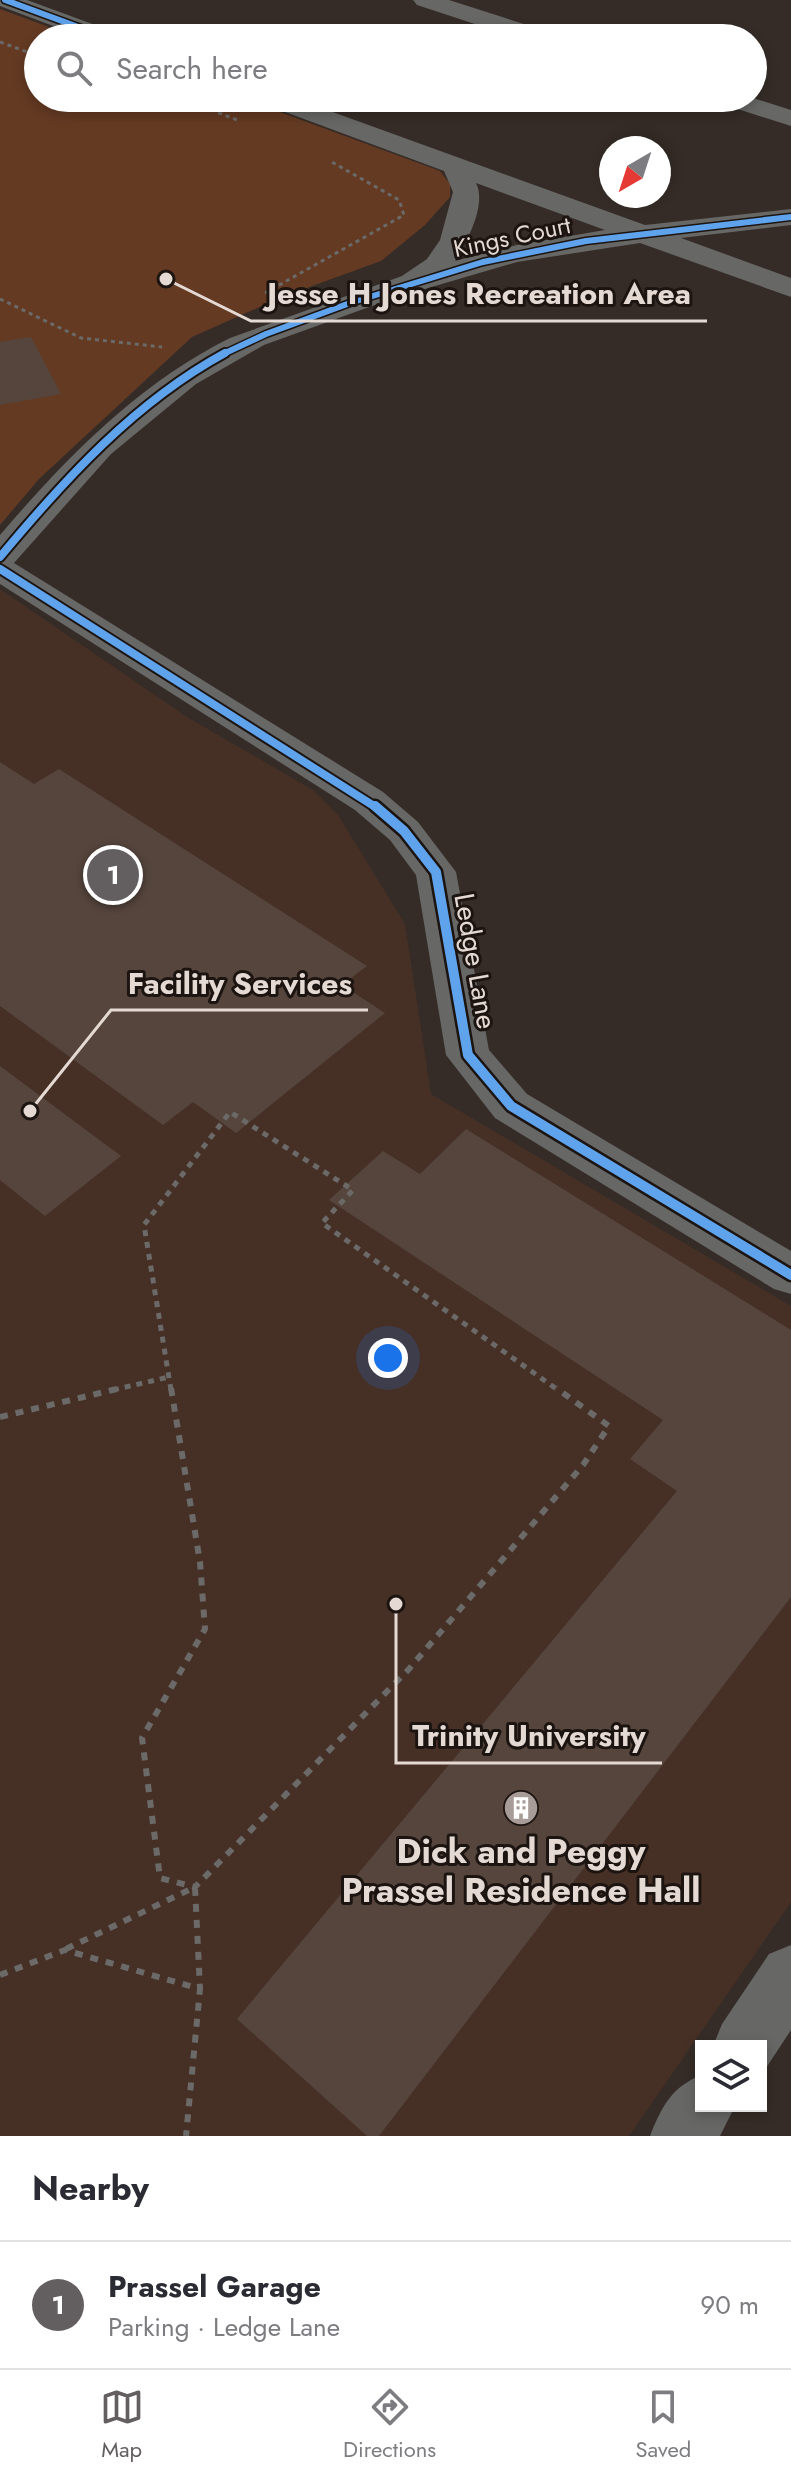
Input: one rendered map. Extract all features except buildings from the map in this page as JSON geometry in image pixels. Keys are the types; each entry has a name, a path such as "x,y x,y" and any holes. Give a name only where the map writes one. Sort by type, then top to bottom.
{"street":[{"path":"5,0 70,24"},
{"path":"425,0 500,24"},
{"path":"767,110 791,118"},
{"path":"308,112 791,288"},
{"name":"Kings Court","path":"405,284 438,265 454,240 467,192 456,167"},
{"name":"Kings Court","path":"0,557 47,499 90,454 132,418 218,357 265,334 439,273 586,241 791,217"},
{"name":"Ledge Lane","path":"0,569 369,801 404,831 436,872 468,1055 511,1106 791,1275"},
{"path":"748,2040 791,1976"},
{"path":"682,2136 699,2112"}],"path":[{"path":"0,42 24,51"},
{"path":"217,112 248,124"},
{"path":"265,293 404,215 399,200 327,159"},
{"path":"0,299 81,338 167,348"},
{"path":"0,1975 65,1950 195,1887 409,1669 583,1465 609,1426 322,1223 353,1190 230,1112 144,1225 200,1562 205,1629 142,1738 160,1878 195,1887"},
{"path":"0,1417 169,1377"},
{"path":"186,2136 200,1989 195,1887"},
{"path":"65,1950 200,1989"}],"shaded area":[{"path":"0,9 41,24 24,24 24,112 280,112 440,171 450,184 450,197 425,225 381,261 282,297 192,337 39,479 0,525"},
{"path":"0,589 187,717 313,790 338,815 405,924 431,1094 791,1306 791,1902 629,2136 0,2136"}],"cycle path":[{"path":"5,0 70,24"},
{"path":"0,557 73,474 127,423 185,377 254,339 416,281 517,254 612,238 791,217"},
{"path":"0,569 369,801 404,831 436,872 468,1055 511,1106 791,1275"}],"place":[{"name":"Jesse H Jones Recreation Area","path":"166,279"},
{"name":"Prassel Garage","path":"113,875"},
{"name":"Facility Services","path":"30,1111"},
{"name":"Trinity University","path":"396,1604"},
{"name":"Dick and Peggy Prassel Residence Hall","path":"521,1808"}]}
